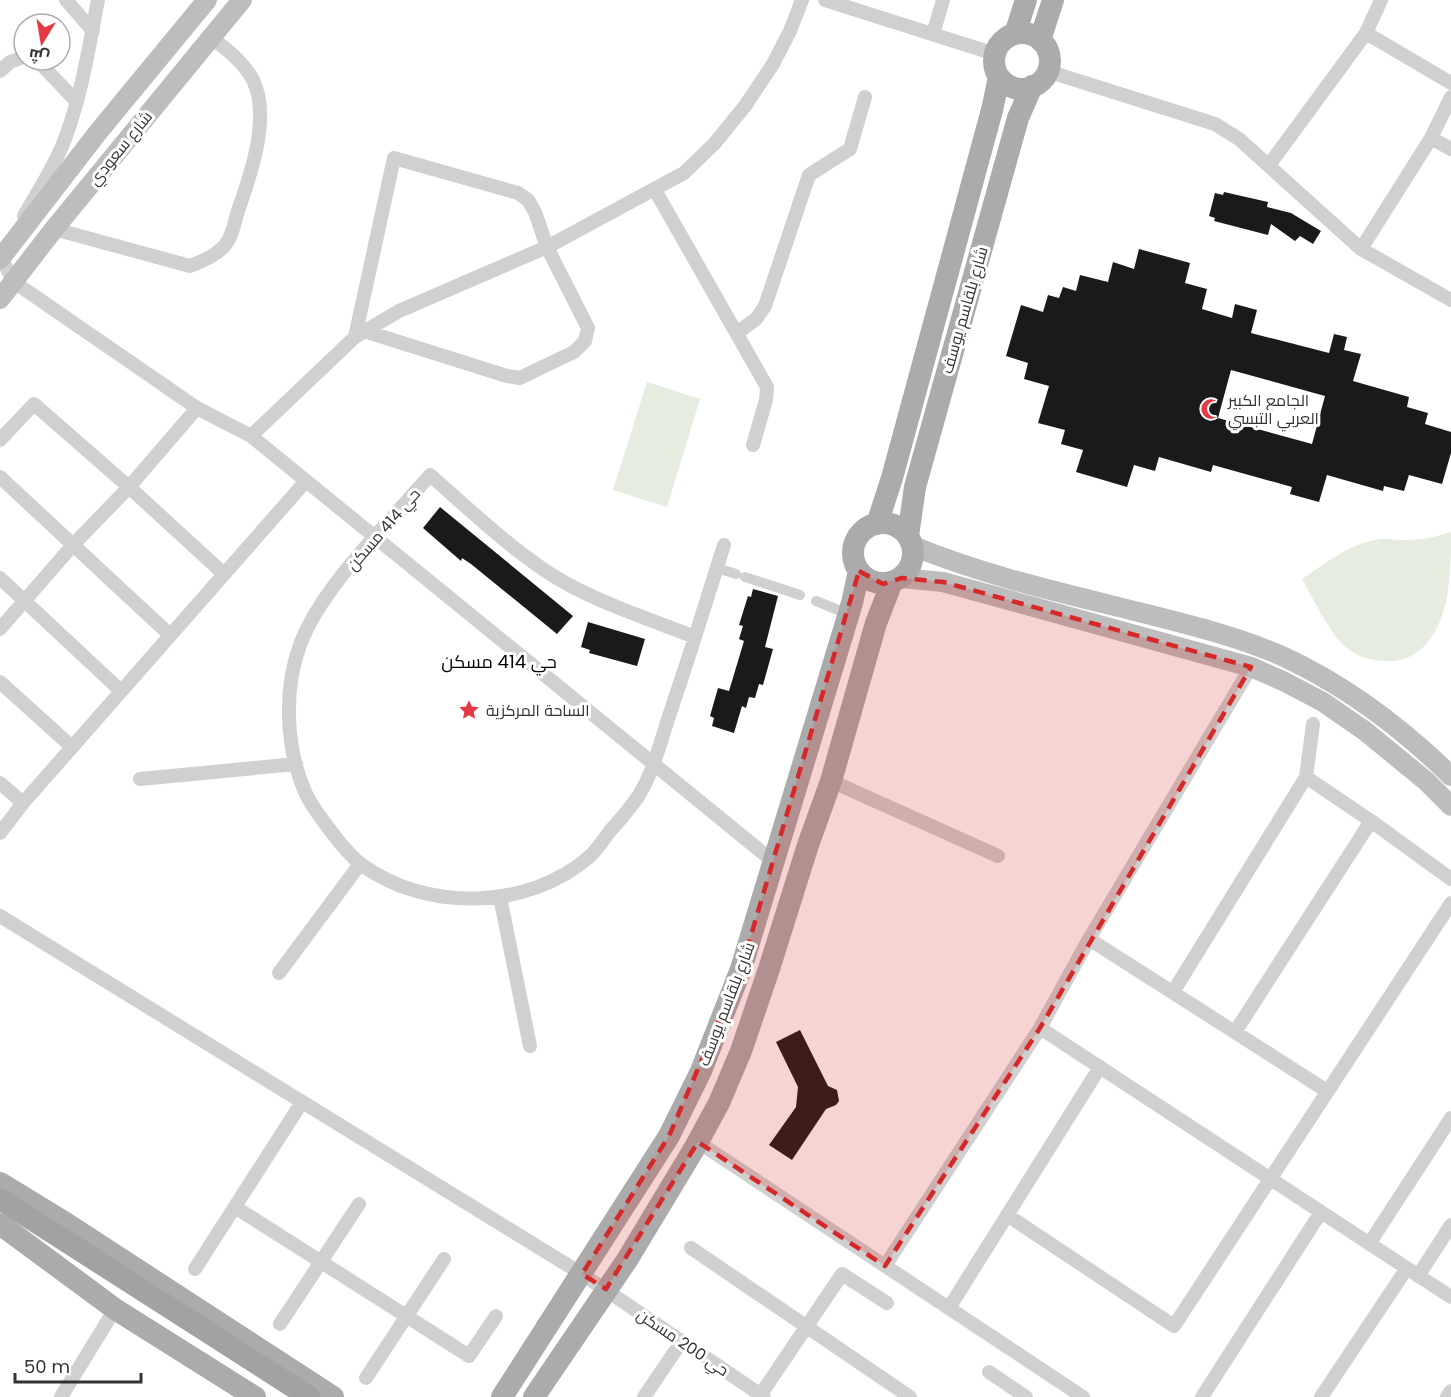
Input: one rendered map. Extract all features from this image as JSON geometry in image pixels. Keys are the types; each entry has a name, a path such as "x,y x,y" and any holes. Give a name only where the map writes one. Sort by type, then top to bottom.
{"highway":[{"path":"0,1199 309,1397"},
{"path":"0,1215 286,1397"}],"main road":[{"name":"شارع سعودي","path":"0,258 99,131 207,0"},
{"name":"شارع سعودي","path":"0,298 7,283 242,0"},
{"path":"1015,34 1026,0"},
{"path":"1040,40 1053,0"},
{"path":"1015,34 1033,35 1040,40 1049,56 1040,78 1023,88 1013,87 997,65 1000,43 1015,34"},
{"name":"شارع بلقاسم يوسف","path":"877,524 892,478 992,110 997,65"},
{"name":"شارع بلقاسم يوسف","path":"911,541 912,499 918,475 1018,118 1040,78"},
{"path":"1451,776 1402,732 1357,699 1281,656 1183,623 981,572 911,541 894,525 877,524 862,532 856,541 853,551 854,561 865,578 874,582 883,584 897,580 943,582 1251,667 1283,681 1323,702 1365,730 1426,781 1451,806"},
{"path":"897,580 912,563 911,541"},
{"name":"شارع بلقاسم يوسف","path":"502,1397 669,1136 701,1071 741,969 859,571"},
{"name":"شارع بلقاسم يوسف","path":"536,1395 627,1260 719,1103 741,1051 831,781 876,623 897,580"},
{"path":"0,1183 333,1397"},
{"path":"0,1224 115,1309 255,1397"}],"street":[{"path":"66,0 93,31"},
{"path":"98,0 77,102 64,141 0,258 7,283 197,408 251,436 774,862"},
{"path":"251,436 359,334 399,311 547,247 684,173 714,144 745,106 774,64 802,0"},
{"path":"825,0 933,34 997,65"},
{"path":"933,34 943,0"},
{"path":"1269,165 1366,33 1381,0"},
{"path":"1366,33 1451,83"},
{"path":"54,229 190,266 219,252 228,241 259,136 258,102 253,80 240,62 211,37"},
{"path":"0,71 12,61"},
{"path":"48,72 77,102"},
{"path":"1040,78 1215,124 1239,139 1361,249 1451,300"},
{"path":"737,333 756,319 765,306 809,175 850,149 865,97"},
{"path":"1361,249 1431,138 1451,97"},
{"path":"1431,138 1451,149"},
{"path":"394,158 518,193 528,200 535,212 547,247 588,328 585,341 574,352 520,378 359,334 394,158"},
{"path":"655,190 767,387 766,400 753,445"},
{"path":"0,441 34,404 224,574"},
{"path":"0,629 73,545 129,487 197,408"},
{"name":"حي 414 مسكن","path":"695,637 605,602 570,585 524,554 430,476 334,587 313,619 300,645 293,670 290,701 291,736 296,764 310,801 339,841 360,864 404,887 440,896 472,900 500,897 533,888 561,876 590,856 638,797 653,765 695,637 724,545"},
{"path":"0,477 170,636"},
{"path":"0,833 23,803 306,481"},
{"path":"717,568 800,595"},
{"path":"0,578 121,691"},
{"path":"816,601 848,614"},
{"path":"885,1266 1040,1028 1089,939 1251,667"},
{"path":"0,682 72,747"},
{"path":"1173,992 1306,777 1313,724"},
{"path":"140,779 296,764"},
{"path":"1306,777 1451,879"},
{"path":"831,781 998,856"},
{"path":"0,783 23,803"},
{"path":"1235,1032 1371,821"},
{"path":"279,973 360,864"},
{"path":"500,897 530,1046"},
{"path":"1007,1215 1174,1326 1451,903"},
{"name":"حي 200 مسكن","path":"0,916 582,1274 761,1396"},
{"path":"1089,939 1327,1091"},
{"path":"1040,1028 1451,1297"},
{"path":"949,1308 1100,1067"},
{"path":"195,1269 302,1102"},
{"path":"1369,1244 1451,1118"},
{"path":"698,1142 1083,1397"},
{"path":"280,1324 358,1204"},
{"path":"235,1207 469,1356 496,1316"},
{"path":"1202,1397 1321,1212"},
{"path":"1322,1397 1412,1272 1451,1226"},
{"path":"691,1248 910,1397"},
{"path":"366,1378 444,1259"},
{"path":"761,1396 842,1274 887,1303"},
{"path":"61,1397 115,1309"},
{"path":"644,1397 682,1341"},
{"path":"989,1372 1026,1397"},
{"path":"1447,1397 1451,1391"}],"highlighted area":[{"path":"859,571 883,584 902,578 943,582 1251,667 1040,1028 885,1266 698,1142 606,1289 582,1274 669,1136 741,969"}],"shaded area":[{"path":"647,382 700,399 667,507 613,490"},
{"path":"1451,532 1447,597 1438,627 1430,640 1412,656 1390,661 1358,655 1342,644 1327,624 1302,579 1360,544 1384,539 1434,537"}],"building":[{"path":"1224,192 1268,202 1267,207 1291,213 1321,231 1313,244 1300,236 1295,241 1271,224 1268,235 1214,221 1215,218 1209,216 1215,193 1223,195"},
{"path":"1139,249 1190,263 1185,283 1207,289 1202,309 1232,318 1235,304 1257,310 1251,333 1329,353 1334,334 1347,337 1344,350 1361,354 1353,381 1409,397 1407,407 1428,413 1425,424 1451,432 1451,453 1442,484 1409,475 1404,491 1384,486 1383,491 1327,475 1319,502 1290,494 1292,487 1213,465 1211,472 1159,457 1155,471 1134,465 1127,487 1076,472 1083,450 1061,444 1065,430 1038,423 1049,386 1024,379 1028,363 1006,356 1021,305 1043,312 1048,295 1059,298 1063,287 1076,291 1080,275 1108,282 1113,262 1134,269","holes":["1231,370 1325,396 1312,444 1218,418"]},
{"path":"440,507 573,616 557,634 471,564 462,558 461,561 423,528"},
{"path":"753,589 778,596 765,647 773,649 763,685 759,684 755,698 749,697 746,708 742,706 734,733 712,726 714,718 710,716 718,688 729,691 744,641 739,639 743,626 739,625 748,596 751,597"},
{"path":"588,622 645,639 637,666 589,653 590,650 581,647"},
{"path":"800,1030 828,1086 837,1090 839,1101 836,1105 826,1109 792,1160 769,1145 796,1107 798,1087 776,1042"}],"place":[{"name":"الجامع الكبير العربي التبسي","path":"1211,409"},
{"name":"الساحة المركزية","path":"469,710"}],"district":[{"name":"حي 414 مسكن","path":"499,662"}]}
